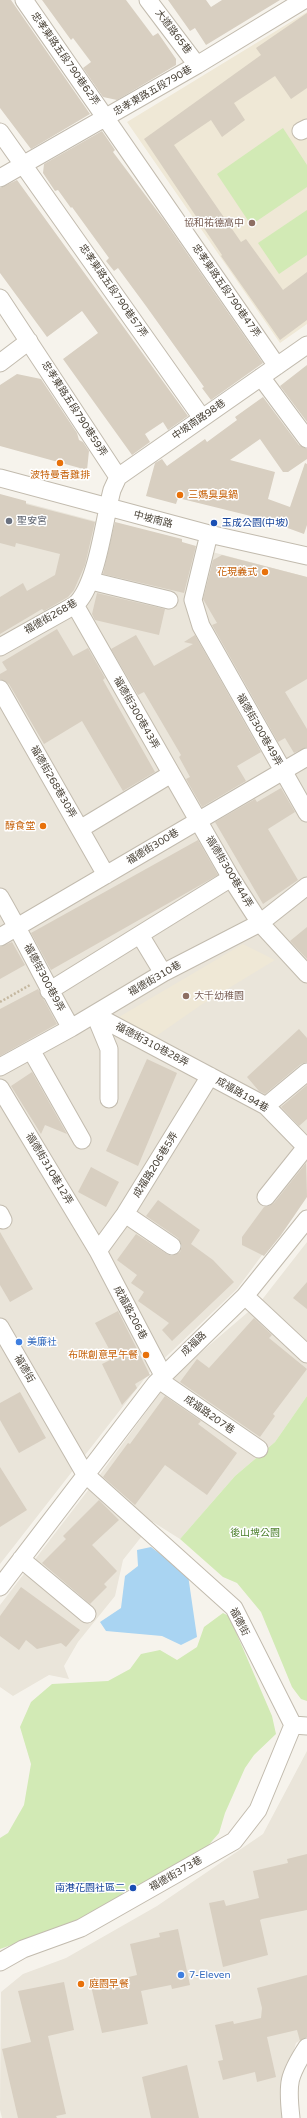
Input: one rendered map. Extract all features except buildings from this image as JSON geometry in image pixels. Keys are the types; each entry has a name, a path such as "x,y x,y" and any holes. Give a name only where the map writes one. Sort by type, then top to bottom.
{"street":[{"name":"忠孝東路五段790巷62弄","path":"24,0 106,118"},
{"name":"大道路65巷","path":"148,0 197,65"},
{"name":"忠孝東路五段790巷","path":"0,178 197,65 304,0"},
{"name":"忠孝東路五段790巷47弄","path":"106,118 277,366"},
{"name":"忠孝東路五段790巷57弄","path":"0,132 202,418"},
{"name":"忠孝東路五段790巷59弄","path":"1,302 30,341 118,477"},
{"path":"0,363 30,341"},
{"name":"中坡南路98巷","path":"118,477 307,344"},
{"path":"261,376 307,438"},
{"path":"107,508 112,490 118,477"},
{"name":"中坡南路","path":"0,478 107,508 209,534 307,556"},
{"name":"福德街268巷","path":"0,647 75,605 82,599 91,581 107,508"},
{"name":"福德街300巷49弄","path":"209,534 193,600 201,626 307,813"},
{"path":"91,581 169,600"},
{"name":"福德街300巷43弄","path":"75,605 198,820"},
{"name":"福德街268巷30弄","path":"0,689 106,875"},
{"name":"福德街300巷","path":"0,937 282,770 307,757"},
{"path":"80,829 171,774"},
{"name":"福德街300巷44弄","path":"198,820 231,878 260,923 307,974"},
{"path":"46,984 140,935 231,878"},
{"name":"福德街310巷","path":"0,1067 95,1015 163,973 260,923 307,886"},
{"name":"福德街300巷9弄","path":"0,897 18,927 46,984 71,1028"},
{"path":"140,935 163,973"},
{"path":"95,1015 110,1049 108,1099"},
{"name":"福德街310巷28弄","path":"95,1015 210,1076"},
{"path":"31,1050 82,1140"},
{"path":"266,1106 307,1072"},
{"name":"成福路194巷","path":"210,1076 266,1106 306,1148"},
{"name":"成福路206巷5弄","path":"98,1251 125,1214 210,1076"},
{"name":"福德街310巷12弄","path":"0,1088 98,1251"},
{"path":"266,1197 306,1148"},
{"path":"125,1214 172,1246"},
{"name":"成福路","path":"17,1566 85,1474 161,1378 245,1296 307,1218"},
{"name":"成福路206巷","path":"98,1251 161,1378"},
{"path":"245,1296 307,1354"},
{"name":"福德街","path":"0,1327 85,1474 234,1608 300,1725"},
{"name":"成福路207巷","path":"161,1378 259,1449"},
{"path":"0,1587 17,1566 86,1614"},
{"name":"福德街373巷","path":"0,1962 23,1949 80,1928 234,1841 258,1810 300,1725"},
{"path":"292,2118 288,2094 292,2069 307,2046"}],"path":[{"path":"0,1002 46,984"}],"shaded area":[{"name":"協和祐德高中","path":"307,12 307,324 280,343 127,122"},
{"path":"0,496 307,577 307,1194 237,1289 149,1373 0,1564"},
{"name":"大千幼稚園","path":"243,944 275,960 201,1005 142,1046 107,1024"},
{"path":"307,1242 307,1396 275,1442 235,1476 180,1539 153,1522 123,1560 115,1596 78,1642 64,1666 69,1679 49,1675 13,1696 0,1687 0,1605 99,1476 171,1378 261,1301"},
{"path":"307,1751 307,2036 296,2043 283,2088 284,2118 2,2118 0,2110 1,1992 23,1974 66,1958 157,1906 263,1834"}],"green space":[{"path":"283,128 307,165 307,187 251,225 217,174"},
{"path":"307,210 307,255 279,274 258,243"},
{"name":"後山埤公園","path":"307,1396 307,1701 301,1699 292,1687 261,1612 237,1583 223,1577 180,1539 235,1476 275,1442"},
{"path":"223,1613 229,1616 272,1716 276,1734 254,1755 245,1768 225,1813 219,1833 200,1855 138,1887 125,1891 113,1903 71,1924 0,1949 0,1838 8,1833 24,1805 31,1764 20,1727 31,1702 52,1684 108,1681 130,1669 141,1654 160,1650 177,1660 197,1647 204,1627"}],"water":[{"path":"151,1547 188,1575 197,1637 181,1645 162,1636 106,1631 100,1622 121,1608 125,1576 138,1566 137,1550"}],"place":[{"name":"協和祐德高中","path":"252,223"},
{"name":"波特曼香雞排","path":"60,463"},
{"name":"三媽臭臭鍋","path":"180,495"},
{"name":"聖安宮","path":"9,521"},
{"name":"玉成公園(中坡)","path":"214,523"},
{"name":"花現義式","path":"265,572"},
{"name":"醇食堂","path":"43,826"},
{"name":"大千幼稚園","path":"186,996"},
{"name":"美廉社","path":"19,1342"},
{"name":"布咪創意早午餐","path":"146,1355"},
{"name":"南港花園社區二","path":"133,1888"},
{"name":"7-Eleven","path":"181,1975"},
{"name":"庭園早餐","path":"81,1984"}]}
